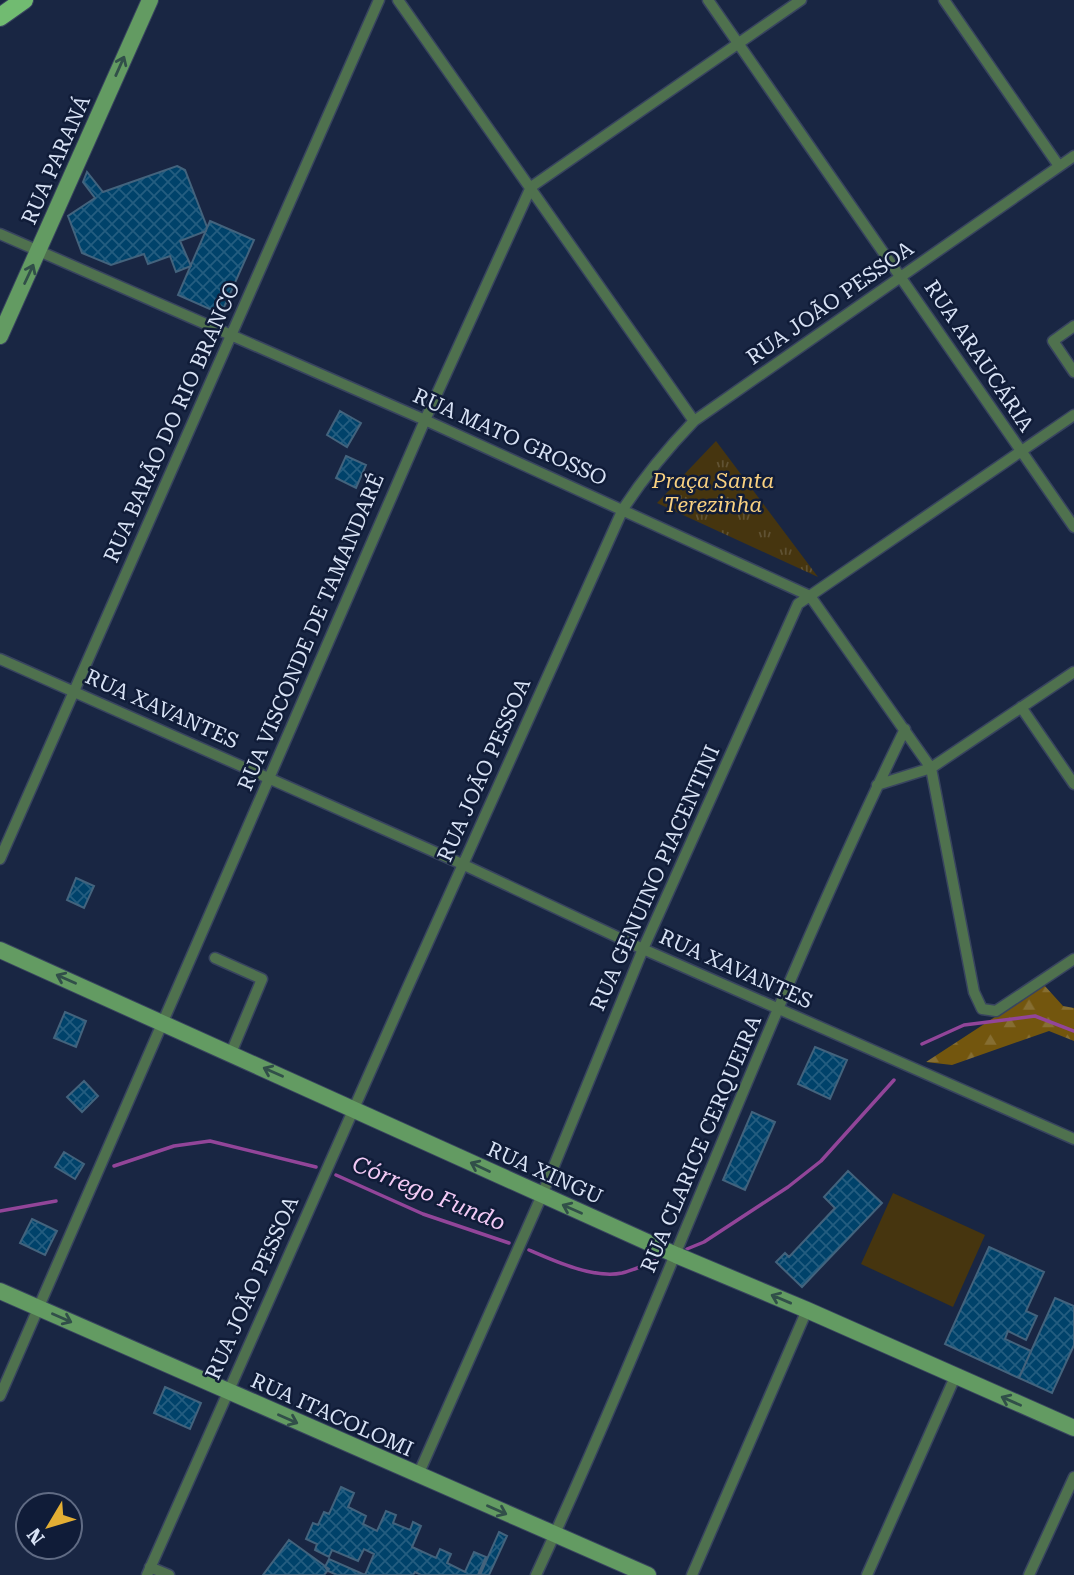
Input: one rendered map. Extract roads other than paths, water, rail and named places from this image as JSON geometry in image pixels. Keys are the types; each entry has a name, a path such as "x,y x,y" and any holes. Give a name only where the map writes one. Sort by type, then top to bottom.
{"main road":[{"path":"0,17 24,0"}],"street":[{"name":"RUA PARANÁ","path":"0,337 150,0"},
{"name":"RUA BARÃO DO RIO BRANCO","path":"0,859 379,0"},
{"path":"398,0 694,421"},
{"name":"RUA ARAUCÁRIA","path":"708,0 1074,527"},
{"path":"531,187 801,0"},
{"path":"944,0 1059,166"},
{"name":"RUA JOÃO PESSOA","path":"149,1571 226,1392 623,509 666,450 694,421 1074,156"},
{"name":"RUA VISCONDE DE TAMANDARÉ","path":"0,1396 425,420 531,187"},
{"name":"RUA MATO GROSSO","path":"0,234 425,420 810,596 931,768"},
{"path":"1074,326 1053,341 1074,372"},
{"name":"RUA GENUINO PIACENTINI","path":"418,1475 542,1195 643,949 798,604 1074,415"},
{"name":"RUA XAVANTES","path":"0,659 462,864 643,949 1074,1139"},
{"path":"877,786 931,768 1074,672"},
{"path":"1021,706 1074,784"},
{"name":"RUA CLARICE CERQUEIRA","path":"536,1575 676,1255 779,1009 877,786 905,729"},
{"path":"931,768 974,992 982,1010 996,1011 1074,959"},
{"name":"RUA XINGU","path":"0,950 676,1255 1074,1429"},
{"path":"215,958 262,979 231,1053"},
{"name":"RUA ITACOLOMI","path":"0,1291 648,1575"},
{"path":"692,1575 807,1311"},
{"path":"867,1575 956,1377"},
{"path":"1029,1575 1074,1477"},
{"path":"149,1571 169,1575"}],"waterway":[{"name":"Córrego Fundo","path":"922,1044 964,1025 1035,1016 1074,1031"},
{"name":"Córrego Fundo","path":"687,1249 704,1242 788,1187 821,1161 894,1080"},
{"name":"Córrego Fundo","path":"114,1166 174,1146 210,1141 316,1167"},
{"name":"Córrego Fundo","path":"336,1175 423,1214 509,1243"},
{"path":"0,1211 56,1201"},
{"name":"Córrego Fundo","path":"529,1250 574,1268 611,1274 636,1269 659,1259"}],"park label":[{"name":"Praça Santa Terezinha","path":"713,493"}]}
